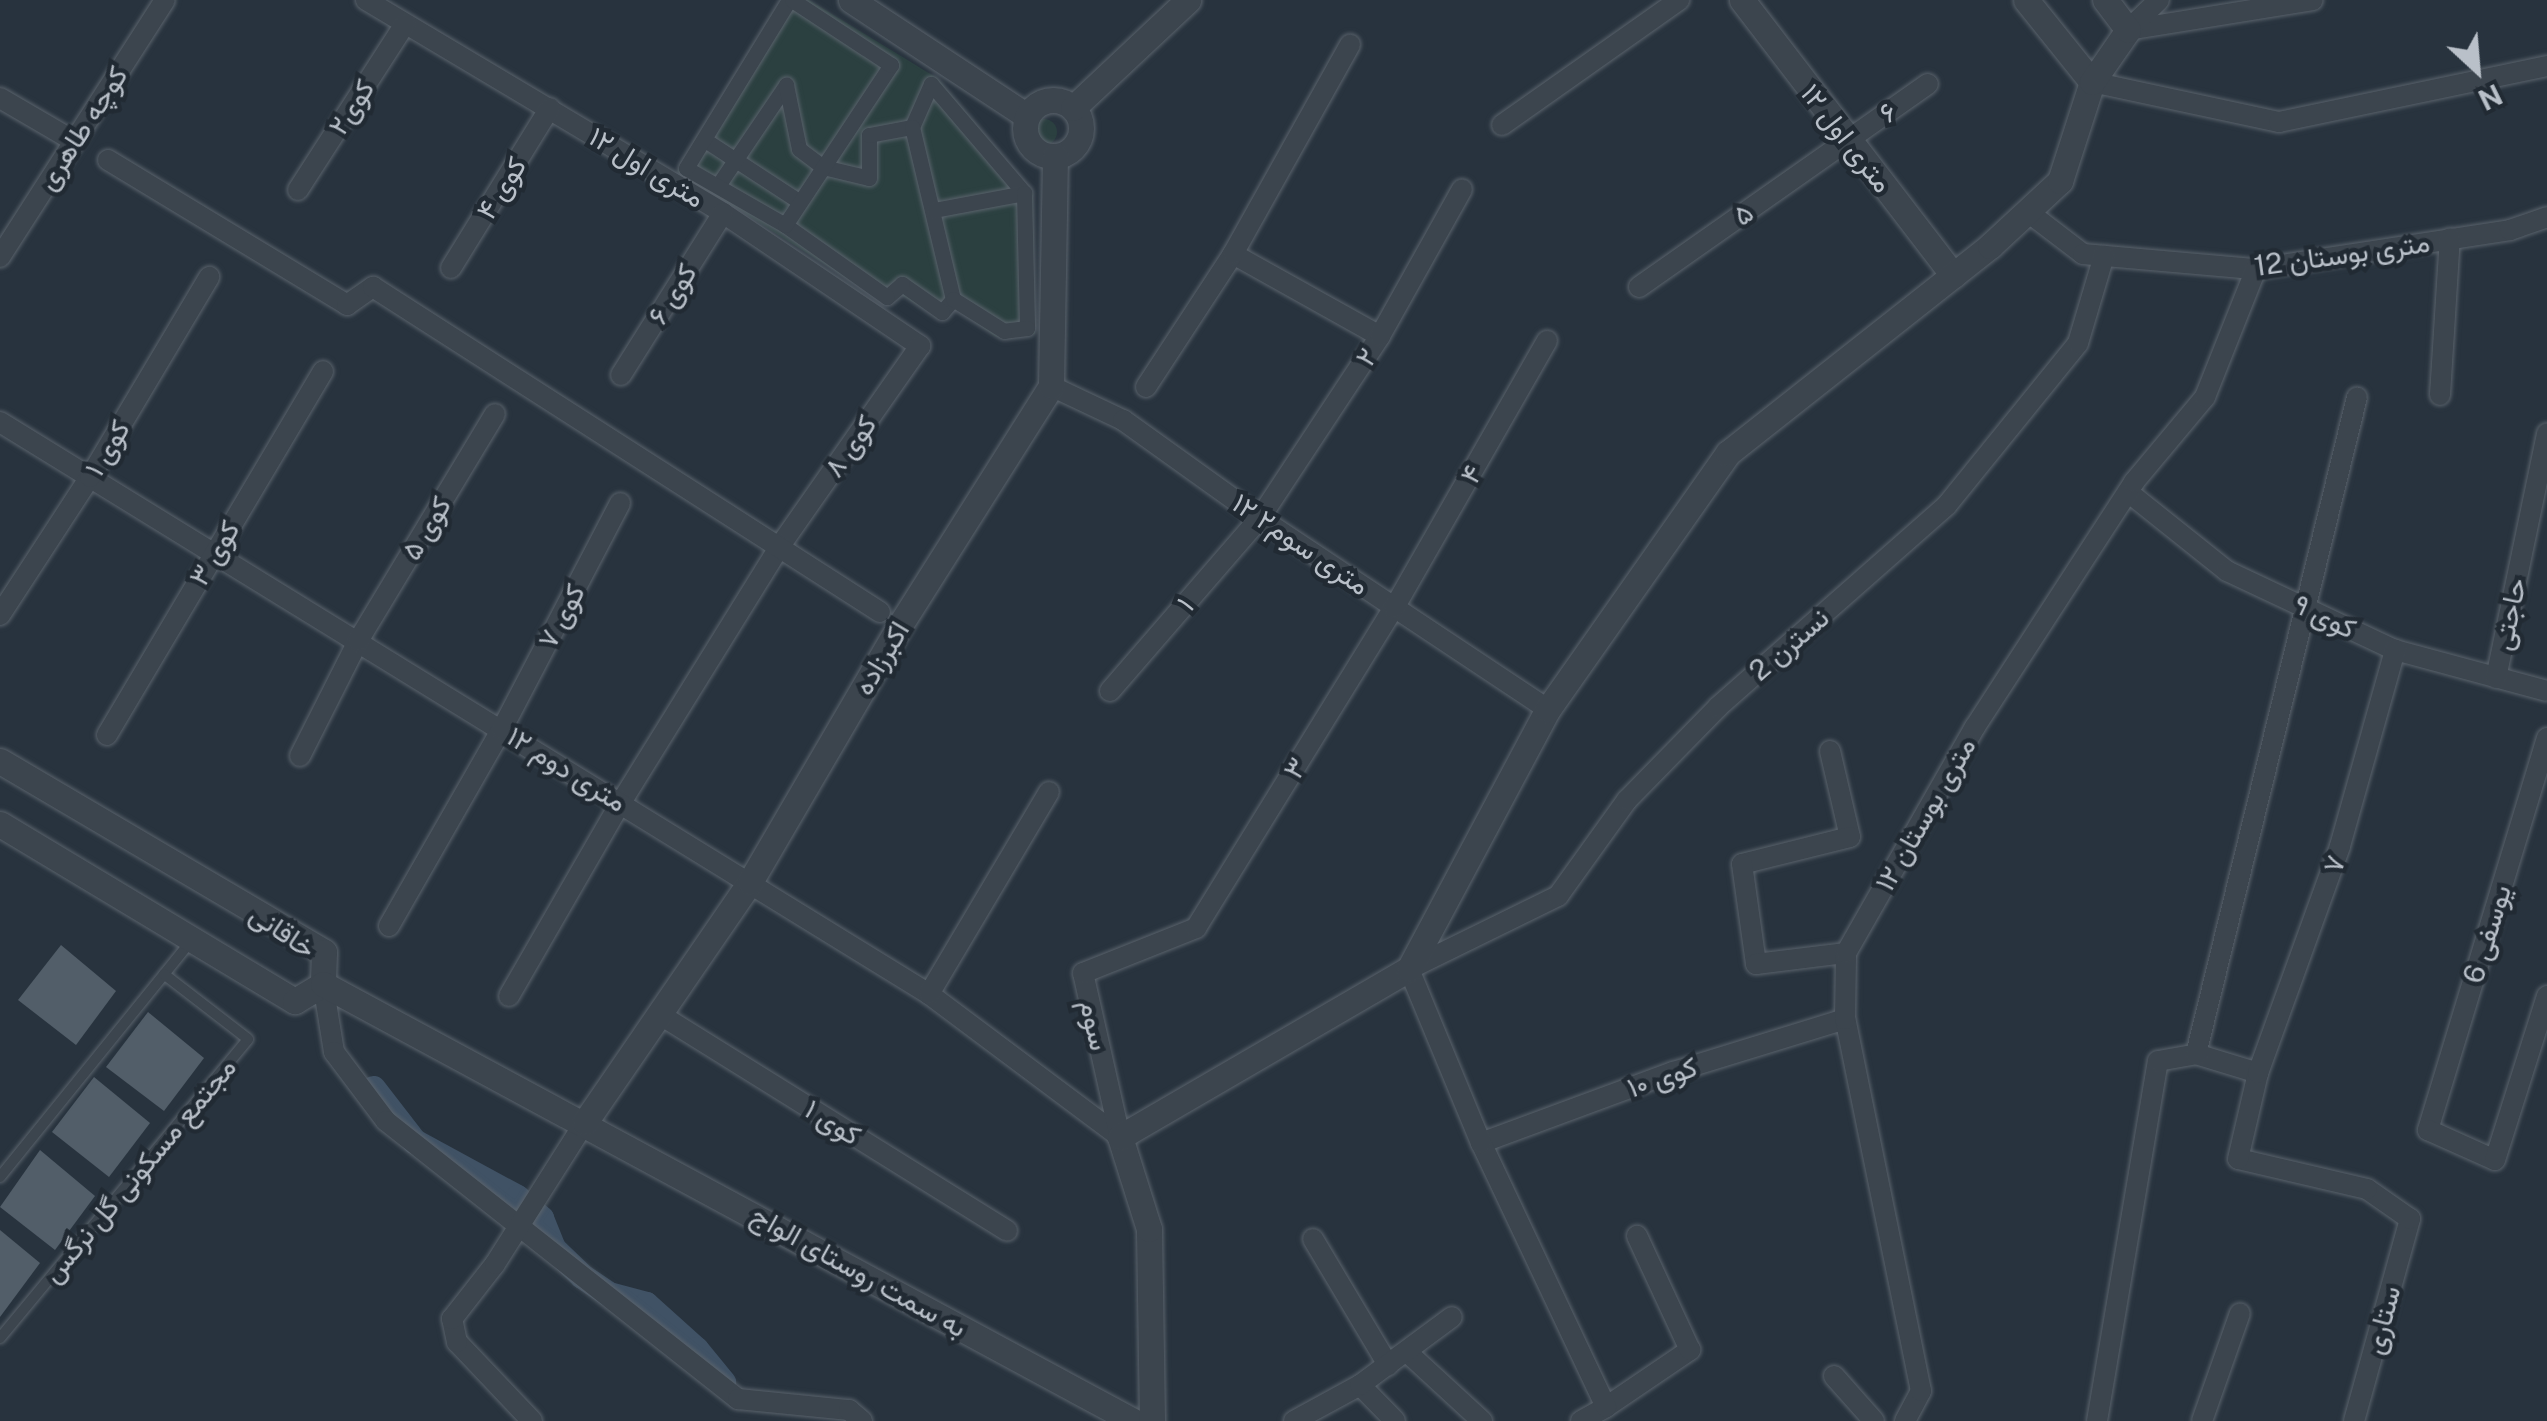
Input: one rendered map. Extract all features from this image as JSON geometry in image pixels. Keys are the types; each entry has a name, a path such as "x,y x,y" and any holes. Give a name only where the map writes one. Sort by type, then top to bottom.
{"street":[{"name":"کوچه طاهری","path":"0,257 164,0"},
{"name":"۱۲ متری اول","path":"366,0 723,213 920,346"},
{"path":"785,225 892,65 790,0 686,168 720,184 785,225 887,298 902,284 942,312 953,298"},
{"path":"851,0 1027,116"},
{"path":"1073,108 1188,0"},
{"path":"1502,125 1679,0"},
{"name":"۱۲ متری اول","path":"1742,0 1953,275"},
{"path":"2026,0 2092,82 2279,122 2547,66"},
{"path":"2105,0 2128,30"},
{"path":"1152,1421 1149,1229 1120,1137 1409,969 1548,709 1728,453 1953,275 2060,181 2092,82 2128,30 2159,0"},
{"path":"2128,30 2313,0"},
{"name":"کوی۲","path":"298,190 405,24"},
{"path":"1146,387 1234,254 1350,44"},
{"path":"931,84 1024,193 1027,328 1004,330 953,298 912,128 931,84"},
{"name":"۶","path":"1847,140 1928,84"},
{"path":"720,184 786,85 799,149 823,167 869,178 869,134 912,128"},
{"path":"0,98 74,141"},
{"path":"1027,116 1048,100 1073,108"},
{"name":"کوی ۴","path":"452,268 550,108"},
{"path":"1027,116 1029,144 1055,156 1072,148 1081,133 1073,108"},
{"path":"705,140 800,202"},
{"name":"۵","path":"1640,288 1847,140"},
{"path":"1051,386 1055,156"},
{"path":"108,160 347,305 373,287 880,612"},
{"name":"۲","path":"1260,518 1380,336 1462,189"},
{"path":"934,210 1024,193"},
{"name":"12 متری بوستان","path":"2028,212 2083,254 2256,269 2510,230 2547,217"},
{"name":"کوی ۶","path":"622,375 723,213"},
{"path":"2440,395 2450,238"},
{"path":"1234,254 1380,336"},
{"name":"نسترن 2","path":"1409,969 1558,896 1626,800 1718,707 1947,504 2078,343 2104,256"},
{"name":"۱۲ متری بوستان","path":"1905,1421 1921,1391 1845,1019 1846,953 1975,727 2128,492 2205,398 2256,269"},
{"name":"کوی ۱","path":"0,615 90,477 209,277"},
{"name":"۴","path":"1394,608 1547,340"},
{"name":"کوی ۸","path":"509,996 621,802 780,546 920,346"},
{"name":"کوی ۳","path":"106,735 322,371"},
{"name":"۱۲ متری سوم۲","path":"1051,386 1123,420 1260,518 1548,709"},
{"name":"اکبرزاده","path":"586,1122 750,882 900,624 1051,386"},
{"path":"2196,1054 2356,397"},
{"name":"کوی ۵","path":"300,756 358,641 495,414"},
{"name":"۱۲ متری دوم","path":"0,422 929,994 1120,1137"},
{"name":"حاجتی","path":"2496,678 2547,433"},
{"name":"کوی ۹","path":"2128,492 2226,571 2396,650 2547,692"},
{"name":"کوی ۷","path":"389,926 502,729 620,503"},
{"name":"۱","path":"1110,690 1260,518"},
{"name":"۳","path":"1196,928 1394,608"},
{"name":"۷","path":"2396,650 2340,846 2258,1073 2238,1159 2367,1189 2410,1219"},
{"name":"یوسفی 6","path":"2547,738 2428,1130 2496,1160 2547,996"},
{"path":"1830,750 1850,837 1742,864 1756,964 1846,953"},
{"name":"خاقانی","path":"0,762 324,952 323,984 295,1001 0,824"},
{"path":"929,994 1049,792"},
{"name":"سوم","path":"1120,1137 1083,973 1196,928"},
{"path":"1409,969 1482,1142 1606,1406"},
{"path":"323,984 334,1052 386,1121 643,1320 738,1399 850,1410 862,1421"},
{"name":"به سمت روستای الواج","path":"323,984 586,1122 1133,1421"},
{"name":"کوی ۱","path":"659,1014 1007,1231"},
{"name":"کوی ۱۰","path":"1482,1142 1673,1072 1845,1019"},
{"path":"2097,1421 2158,1061 2196,1054 2258,1073"},
{"path":"532,1421 457,1342 452,1319 586,1122"},
{"name":"ستاری","path":"2354,1421 2410,1219"},
{"path":"1581,1421 1690,1350 1637,1236"},
{"path":"1314,1240 1388,1365"},
{"path":"2202,1421 2240,1313"},
{"path":"1294,1421 1360,1385 1452,1317"},
{"path":"1408,1352 1482,1421"},
{"path":"1834,1376 1874,1421"},
{"path":"1360,1385 1394,1421"}],"lane":[{"path":"0,1177 192,939"},
{"name":"مجتمع مسکونی گل نرگس","path":"0,1338 248,1039 164,974"}],"green space":[{"path":"781,0 809,0 937,78 1033,192 1035,334 996,337 955,308 942,320 901,295 889,305 677,171"},
{"path":"1044,119 1053,123 1057,132 1053,141 1044,145 1035,141 1031,132 1035,123"}],"building":[{"path":"61,945 116,991 76,1045 18,1000"},
{"path":"148,1012 204,1058 164,1111 106,1067"},
{"path":"94,1077 150,1123 109,1177 52,1132"},
{"path":"40,1150 95,1196 55,1250 0,1207"},
{"path":"0,1230 40,1263 0,1317"}],"waterway":[{"path":"373,1088 414,1141 517,1197 541,1218 553,1248 582,1276 609,1294 646,1304 696,1349 723,1382"}]}
